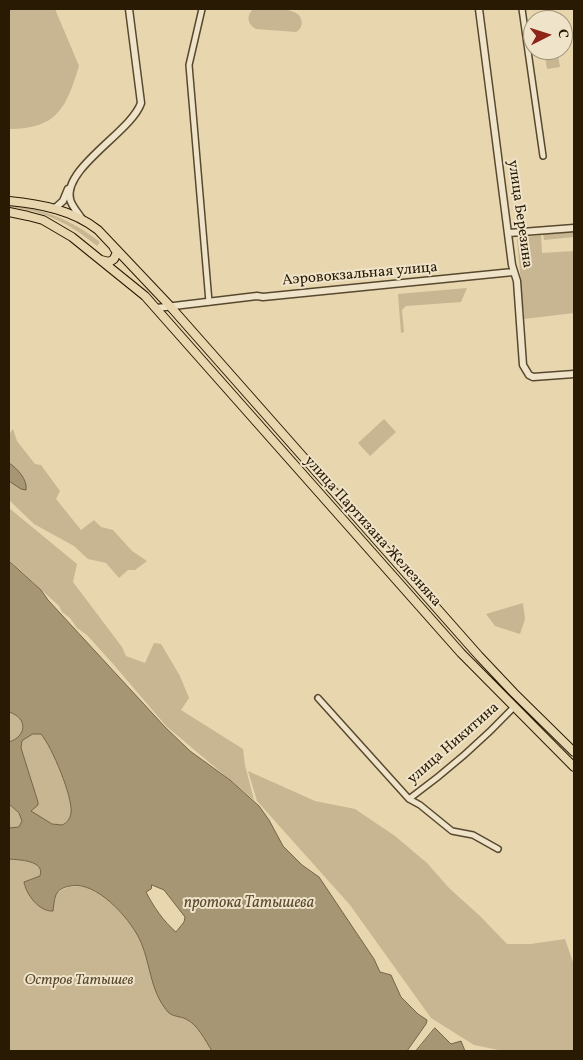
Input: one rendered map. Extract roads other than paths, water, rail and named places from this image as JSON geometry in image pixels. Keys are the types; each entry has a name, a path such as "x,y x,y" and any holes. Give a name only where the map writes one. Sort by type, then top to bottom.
{"main road":[{"name":"улица Партизана Железняка","path":"9,201 71,213 98,230 169,305 479,656 574,752"},
{"name":"улица Партизана Железняка","path":"9,212 43,220 72,237 145,296 471,664 574,767"},
{"path":"99,259 109,262 114,259 116,252 113,247"},
{"path":"268,434 277,426"},
{"path":"452,642 458,640 459,633"},
{"path":"471,664 474,657 479,656"}],"street":[{"path":"82,220 70,200 70,191 76,176 139,110 141,94 129,9"},
{"path":"202,9 189,65 209,302"},
{"name":"улица Березина","path":"479,9 513,272 517,281 523,365 525,371 533,377 574,374"},
{"path":"522,9 543,156"},
{"path":"54,209 63,201 72,184"},
{"path":"509,233 574,228"},
{"name":"Аэровокзальная улица","path":"169,305 513,272"},
{"path":"157,308 169,305"},
{"name":"улица Никитина","path":"318,698 409,799 420,805 452,831 473,836 498,849"},
{"name":"улица Никитина","path":"409,799 429,785 468,751 514,707"}],"water":[{"path":"9,463 21,475 25,482 26,490 9,481"},
{"name":"протока Татышева","path":"9,561 41,590 48,600 165,727 190,751 230,780 259,806 283,846 302,865 319,877 374,959 380,972 391,975 401,997 427,1020 407,1051 212,1051 194,1025 186,1019 174,1016 168,1012 157,995 139,938 120,911 110,902 90,889 70,886 61,889 56,894 53,911 43,909 38,905 30,897 24,882 40,876 41,871 39,867 30,862 9,859 9,828 19,827 22,821 19,813 9,804 9,742 19,736 23,727 20,719 9,712","holes":["33,734 41,734 46,740 56,760 69,796 71,813 68,820 62,825 52,824 31,811 38,805 38,802 21,748 22,741","152,885 164,890 185,917 184,922 176,932 159,914 146,892 151,889"]},
{"path":"435,1028 451,1044 461,1041 465,1051 416,1051"}],"park label":[{"name":"Остров Татышев","path":"79,981"}]}
